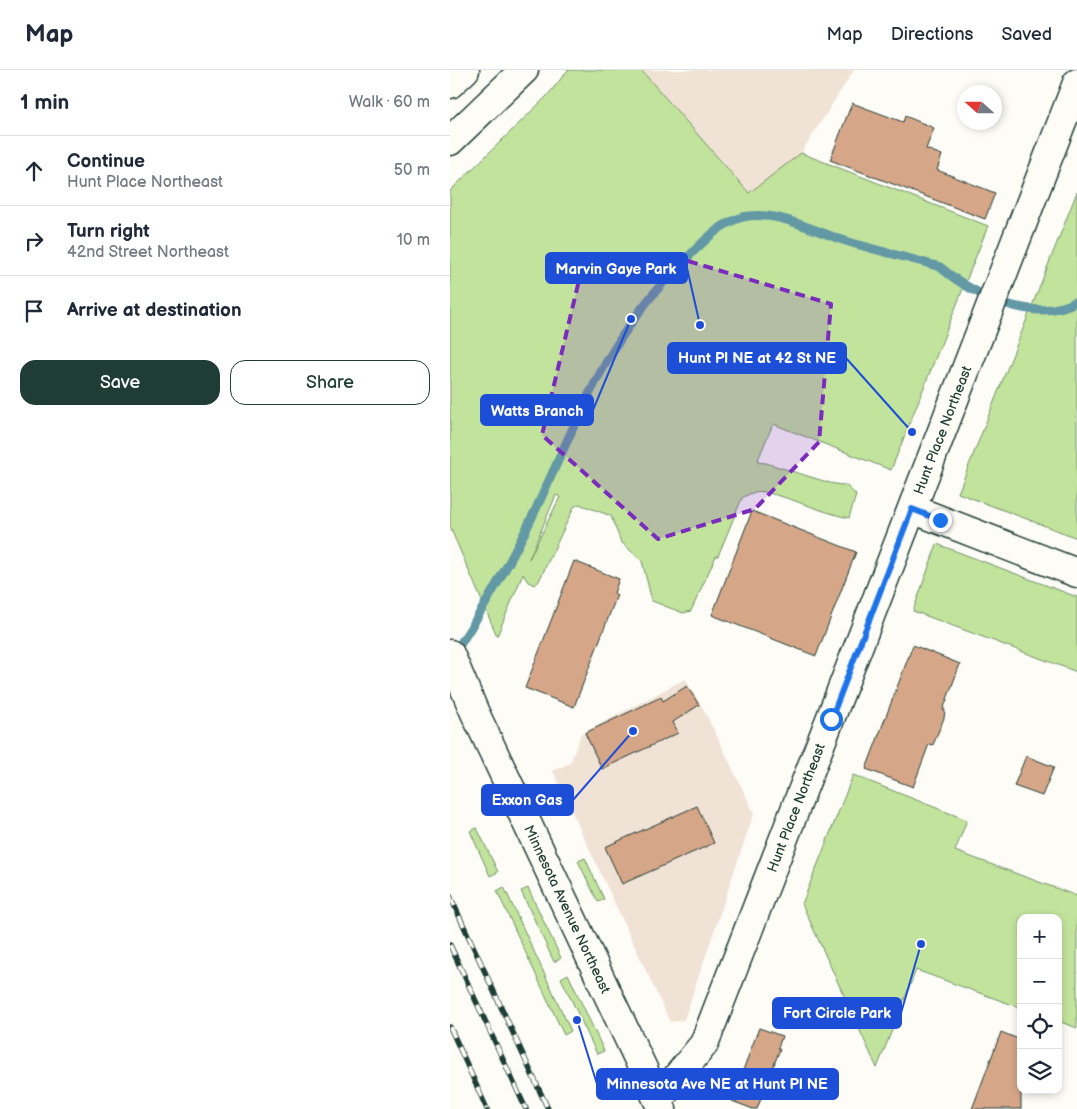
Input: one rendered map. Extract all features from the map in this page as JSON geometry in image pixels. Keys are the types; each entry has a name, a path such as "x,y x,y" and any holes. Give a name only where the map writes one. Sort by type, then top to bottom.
{"street":[{"path":"450,84 466,70"},
{"path":"450,142 524,70"},
{"name":"Hunt Place Northeast","path":"660,1105 704,1044 1077,83"},
{"path":"912,509 1077,572"},
{"name":"Minnesota Avenue Northeast","path":"450,654 480,722 660,1105"}],"highlighted area":[{"path":"688,261 831,304 819,442 755,509 658,539 542,435 581,272"}],"shaded area":[{"path":"641,70 854,70 801,153 749,193"},
{"path":"685,679 704,710 754,813 684,1020 670,1022 553,771 570,763 581,734"}],"green space":[{"path":"568,70 641,70 749,193 801,153 988,226 891,470 773,424 757,462 847,486 856,495 849,518 764,492 755,492 742,498 718,556 716,556 691,611 683,613 652,601 642,561 621,542 611,516 579,504 574,507 539,581 535,585 528,582 523,574 497,636 450,527 450,191 547,96","holes":["556,495 560,497 529,559"]},
{"path":"1077,192 1077,538 958,493"},
{"path":"937,544 1077,597 1077,672 913,611"},
{"path":"853,775 967,820 955,851 1077,896 1077,1028 1062,1022 1062,914 1017,914 1017,1007 916,970 877,1068 802,904"},
{"path":"477,828 498,872 490,876 470,831"},
{"path":"585,858 604,899 598,902 578,861"},
{"path":"504,887 571,1031 564,1035 497,891"},
{"path":"528,888 561,958 554,962 521,891"},
{"path":"568,974 604,1051 597,1054 561,978"}],"building":[{"path":"852,103 903,122 905,116 934,128 926,149 942,155 937,170 995,193 985,219 830,160"},
{"path":"752,511 856,552 816,656 712,615"},
{"path":"574,561 619,579 614,593 617,595 574,707 525,688"},
{"path":"913,645 960,664 943,710 945,710 944,718 933,745 929,744 913,787 866,769"},
{"path":"687,686 699,705 673,722 678,733 602,769 585,733 661,697 663,701"},
{"path":"1026,756 1054,767 1042,796 1014,786"},
{"path":"697,806 714,843 622,884 605,847"},
{"path":"759,1028 782,1036 778,1048 780,1049 757,1109 753,1109 732,1101 732,1099"},
{"path":"1001,1032 1017,1038 1017,1094 1021,1094 1021,1109 972,1109"}],"waterway":[{"path":"454,654 516,549 582,409 616,345 661,285 707,238 728,223 743,217 756,215 770,216 797,223 849,242 940,267 969,288 1005,303 1024,308 1043,310 1060,308 1077,301"}],"railway":[{"path":"450,896 548,1109"},
{"path":"450,945 526,1109"},
{"path":"450,1027 487,1109"}],"place":[{"name":"Watts Branch","path":"631,319"},
{"name":"Marvin Gaye Park","path":"700,325"},
{"name":"Hunt Pl NE at 42 St NE","path":"912,432"},
{"name":"Exxon Gas","path":"633,731"},
{"name":"Fort Circle Park","path":"921,944"},
{"name":"Minnesota Ave NE at Hunt Pl NE","path":"577,1020"}],"route":[{"path":"831,719 912,509 940,520"}]}
